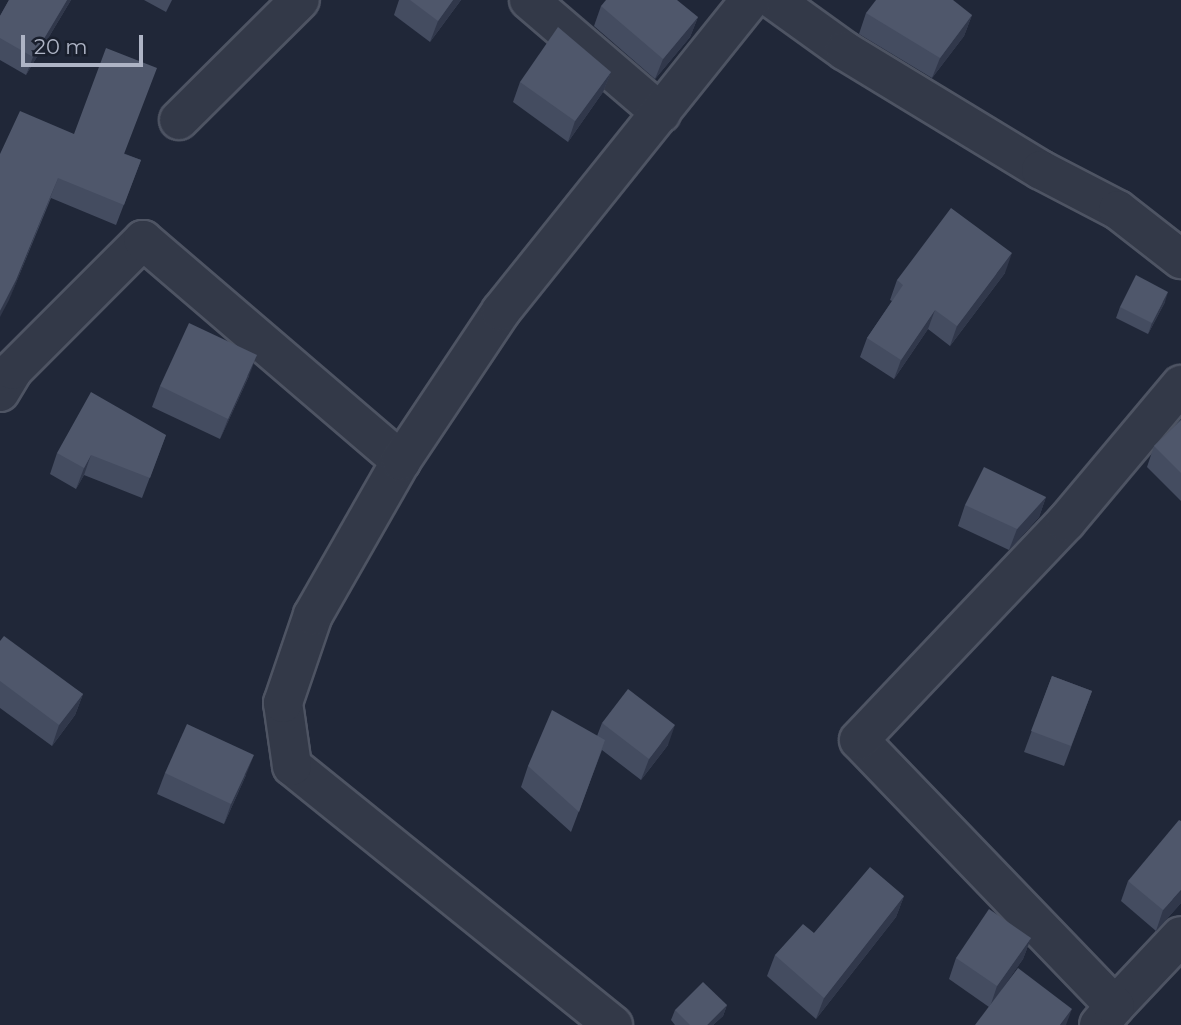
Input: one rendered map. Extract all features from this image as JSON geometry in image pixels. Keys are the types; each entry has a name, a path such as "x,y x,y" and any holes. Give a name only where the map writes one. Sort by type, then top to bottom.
{"street":[{"path":"179,120 300,0"},
{"path":"529,0 661,113"},
{"path":"613,1025 292,766 283,703 313,615 401,461 501,311 750,0"},
{"path":"774,0 845,51 1041,170 1118,210 1181,259"},
{"path":"0,392 13,370 143,240 401,461"},
{"path":"1181,385 1066,522 859,740 1107,1015 1181,936"}],"building":[{"path":"9,0 67,0 33,57 0,38 0,16"},
{"path":"410,0 453,0 438,21"},
{"path":"606,0 677,0 698,17 663,59 601,6"},
{"path":"876,0 953,0 972,15 940,58 866,13"},
{"path":"558,27 611,72 575,121 520,82"},
{"path":"106,48 157,68 124,154 141,160 124,205 58,178 16,280 0,311 0,154 20,111 74,134"},
{"path":"951,208 1012,253 957,326 935,310 901,360 867,338 903,285 897,280"},
{"path":"1136,275 1168,292 1152,323 1120,307"},
{"path":"189,323 257,355 228,419 160,386"},
{"path":"91,392 166,435 150,478 91,455 84,468 57,453"},
{"path":"1181,420 1181,473 1154,446"},
{"path":"984,467 1046,497 1017,529 965,505"},
{"path":"4,636 83,694 59,725 0,681 0,641"},
{"path":"1052,676 1092,691 1071,746 1031,731"},
{"path":"628,689 675,725 649,759 602,723"},
{"path":"552,710 605,740 579,812 528,766"},
{"path":"187,724 254,755 231,804 165,773"},
{"path":"1179,820 1181,890 1163,910 1128,881"},
{"path":"870,867 904,896 824,998 775,955 803,924 814,933"},
{"path":"989,909 1031,938 997,986 956,958"},
{"path":"1018,968 1072,1009 1060,1025 975,1025"},
{"path":"703,982 727,1005 707,1025 690,1025 675,1010"}]}
